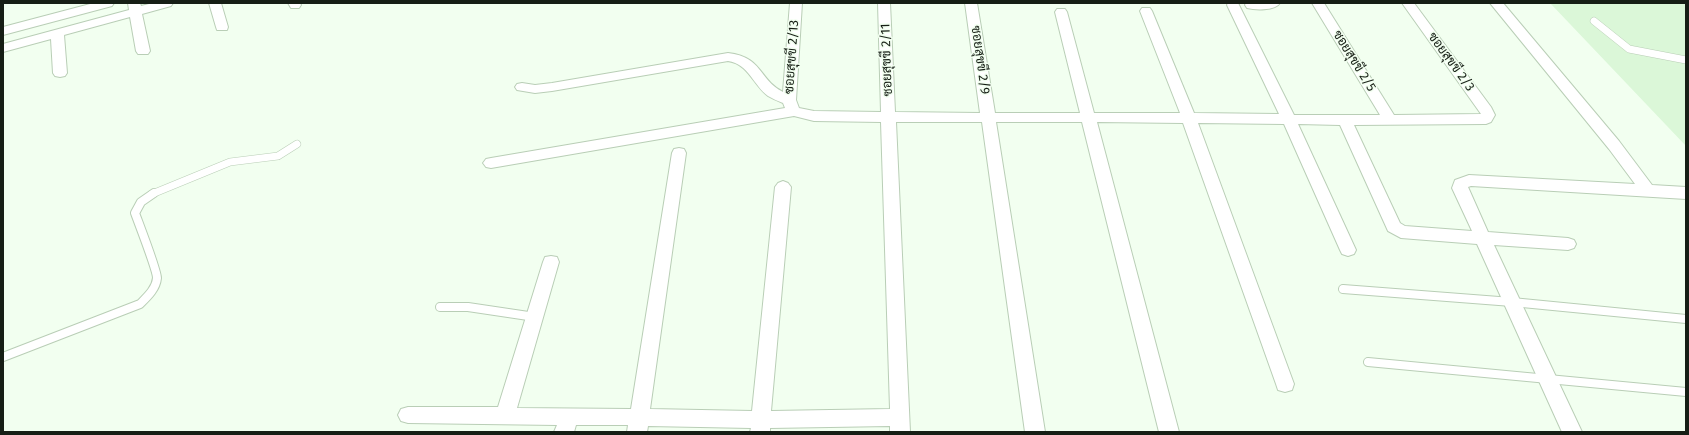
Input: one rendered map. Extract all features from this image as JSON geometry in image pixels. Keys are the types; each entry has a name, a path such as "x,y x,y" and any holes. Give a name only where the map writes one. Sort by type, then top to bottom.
{"street":[{"path":"3,31 58,9 108,3"},
{"path":"3,48 57,33 135,7 167,3"},
{"path":"215,3 222,27"},
{"name":"ซอยสุขขี 2/13","path":"792,105 796,3"},
{"name":"ซอยสุขขี 2/11","path":"884,3 899,424"},
{"name":"ซอยสุขขี 2/9","path":"972,3 1035,432"},
{"path":"1251,5 1274,3"},
{"name":"ซอยสุขขี 2/5","path":"1318,3 1390,120"},
{"name":"ซอยสุขขี 2/3","path":"1390,120 1482,120 1488,117 1486,110 1408,3"},
{"path":"1496,3 1614,145 1647,190"},
{"path":"1233,5 1289,120 1348,250"},
{"path":"135,7 143,51"},
{"path":"1146,11 1189,118 1285,384"},
{"path":"1061,12 1169,432"},
{"path":"57,33 60,73"},
{"path":"522,87 552,87 714,59 736,57 743,60 751,67 776,95 814,116 1390,120"},
{"path":"491,163 792,105"},
{"path":"1345,120 1394,227 1401,232 1568,244"},
{"path":"639,424 678,153"},
{"path":"1572,432 1482,237 1460,188 1460,184 1468,180 1686,193"},
{"path":"760,426 783,187"},
{"path":"506,415 552,262"},
{"path":"408,415 506,415 567,424 760,426 899,424"}],"lane":[{"path":"1594,21 1620,44 1629,49 1686,60"},
{"path":"3,357 140,304 151,294 155,287 157,277 135,212 136,206 143,199 230,162 278,156 297,144"},
{"path":"1343,289 1512,302 1686,319"},
{"path":"440,307 468,307 535,317"},
{"path":"1368,362 1686,392"}],"shaded area":[{"path":"1550,3 1686,3 1686,146"}]}
